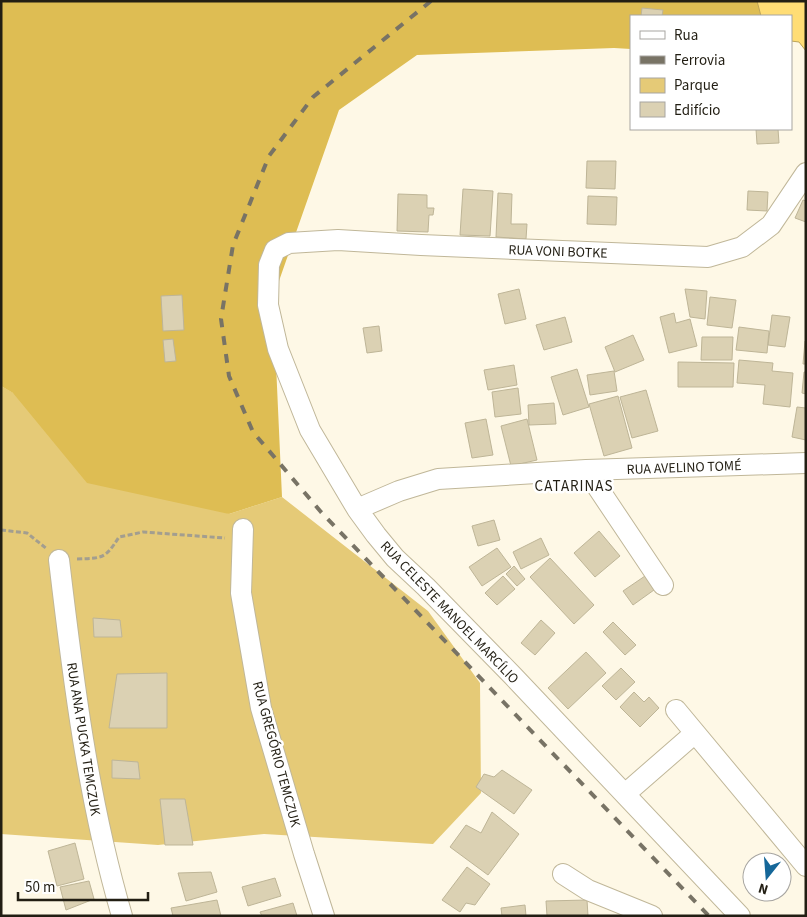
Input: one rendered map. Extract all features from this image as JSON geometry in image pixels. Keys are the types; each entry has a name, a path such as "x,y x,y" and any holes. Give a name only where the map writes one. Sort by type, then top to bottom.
{"street":[{"name":"RUA VONI BOTKE","path":"275,250 288,243 338,240 431,246 708,257 742,247 771,225 806,173"},
{"name":"RUA CELESTE MANOEL MARCÍLIO","path":"275,250 269,264 268,305 278,349 310,430 357,509 395,558 426,586 507,669 740,916"},
{"name":"RUA AVELINO TOMÉ","path":"357,509 398,492 438,479 586,470 806,462"},
{"path":"586,470 663,585"},
{"name":"RUA GREGÓRIO TEMCZUK","path":"243,535 241,594 261,708 324,916"},
{"name":"RUA ANA PUCKA TEMCZUK","path":"59,560 72,668 100,832 117,914"},
{"path":"676,710 806,866"},
{"path":"624,794 695,733"},
{"path":"563,874 588,890 652,916"}],"path":[{"path":"1,530 27,533 59,560 97,558 108,554 119,537 143,532 243,535"}],"green space":[{"path":"1,386 229,514 282,497 428,611 480,683 481,793 433,844 264,834 158,845 1,834"}],"shaded area":[{"path":"1,1 768,1 771,15 630,15 630,49 417,55 339,110 273,298 282,497 229,514 87,483 13,393 1,386"},
{"path":"757,1 806,1 806,51 799,42 792,41 792,15 761,15"}],"building":[{"path":"642,8 663,10 662,15 641,15"},
{"path":"756,130 778,130 779,143 757,144"},
{"path":"587,161 616,161 615,189 586,188"},
{"path":"463,189 493,191 490,236 460,235"},
{"path":"748,191 768,192 767,211 747,210"},
{"path":"498,193 512,194 511,224 527,224 526,239 496,237"},
{"path":"398,194 427,195 427,208 434,208 433,215 429,215 428,232 397,231"},
{"path":"588,196 617,197 616,225 587,224"},
{"path":"803,200 806,201 806,222 795,218"},
{"path":"519,289 526,319 505,324 498,294"},
{"path":"685,289 707,291 705,319 690,317"},
{"path":"182,295 184,330 163,331 161,296"},
{"path":"710,297 736,300 732,328 707,325"},
{"path":"674,313 676,323 690,319 697,346 669,353 660,317"},
{"path":"772,315 790,317 785,347 768,345"},
{"path":"565,317 572,342 544,350 536,325"},
{"path":"379,326 382,351 367,353 363,328"},
{"path":"739,327 769,331 767,353 736,350"},
{"path":"633,335 644,360 615,372 605,347"},
{"path":"702,337 733,337 732,360 701,360"},
{"path":"173,339 176,361 165,362 163,340"},
{"path":"805,341 806,364 803,364"},
{"path":"739,360 773,363 772,371 793,373 790,407 763,404 765,385 737,383"},
{"path":"678,362 734,363 733,387 678,387"},
{"path":"514,365 517,385 488,390 484,370"},
{"path":"577,369 589,407 563,415 551,377"},
{"path":"614,371 617,391 590,395 587,375"},
{"path":"804,372 806,372 806,394 802,393"},
{"path":"518,388 521,414 495,417 492,392"},
{"path":"646,390 658,431 632,438 620,397"},
{"path":"618,396 632,448 604,456 589,404"},
{"path":"554,403 556,424 529,425 528,405"},
{"path":"797,407 806,408 806,440 792,437"},
{"path":"486,419 493,455 472,458 465,423"},
{"path":"527,419 537,460 511,466 501,426"},
{"path":"494,520 500,540 478,546 472,526"},
{"path":"599,531 620,556 595,577 574,553"},
{"path":"541,538 549,555 521,569 513,552"},
{"path":"497,548 511,567 482,586 469,567"},
{"path":"550,558 594,605 574,624 530,577"},
{"path":"514,566 525,579 517,586 506,574"},
{"path":"503,576 515,589 497,605 485,593"},
{"path":"645,576 654,590 633,605 623,591"},
{"path":"93,618 120,620 122,637 94,637"},
{"path":"541,620 555,633 535,655 521,643"},
{"path":"613,622 636,645 625,655 603,632"},
{"path":"586,652 606,673 568,709 548,688"},
{"path":"621,668 635,682 616,700 602,686"},
{"path":"167,673 167,728 109,728 117,674"},
{"path":"634,692 644,702 649,697 659,708 640,727 620,707"},
{"path":"112,760 138,762 140,779 112,778"},
{"path":"502,770 532,790 514,814 476,787 484,774 494,777"},
{"path":"160,799 185,799 193,845 165,845"},
{"path":"492,812 519,834 488,875 450,847 466,825 481,833"},
{"path":"75,843 84,879 57,886 48,851"},
{"path":"467,867 490,884 475,905 466,903 460,912 442,900"},
{"path":"211,872 217,892 186,901 178,873"},
{"path":"275,878 281,896 248,906 242,887"},
{"path":"89,881 94,899 66,910 60,887"},
{"path":"217,900 221,916 173,916 171,908"},
{"path":"587,900 588,916 547,916 546,901"},
{"path":"293,903 297,916 262,916 260,912"},
{"path":"525,905 526,916 502,916 501,908"}],"railway":[{"path":"431,1 313,97 269,156 233,245 221,319 229,376 253,432 321,512 709,916"}],"district":[{"name":"CATARINAS","path":"574,486"}]}
